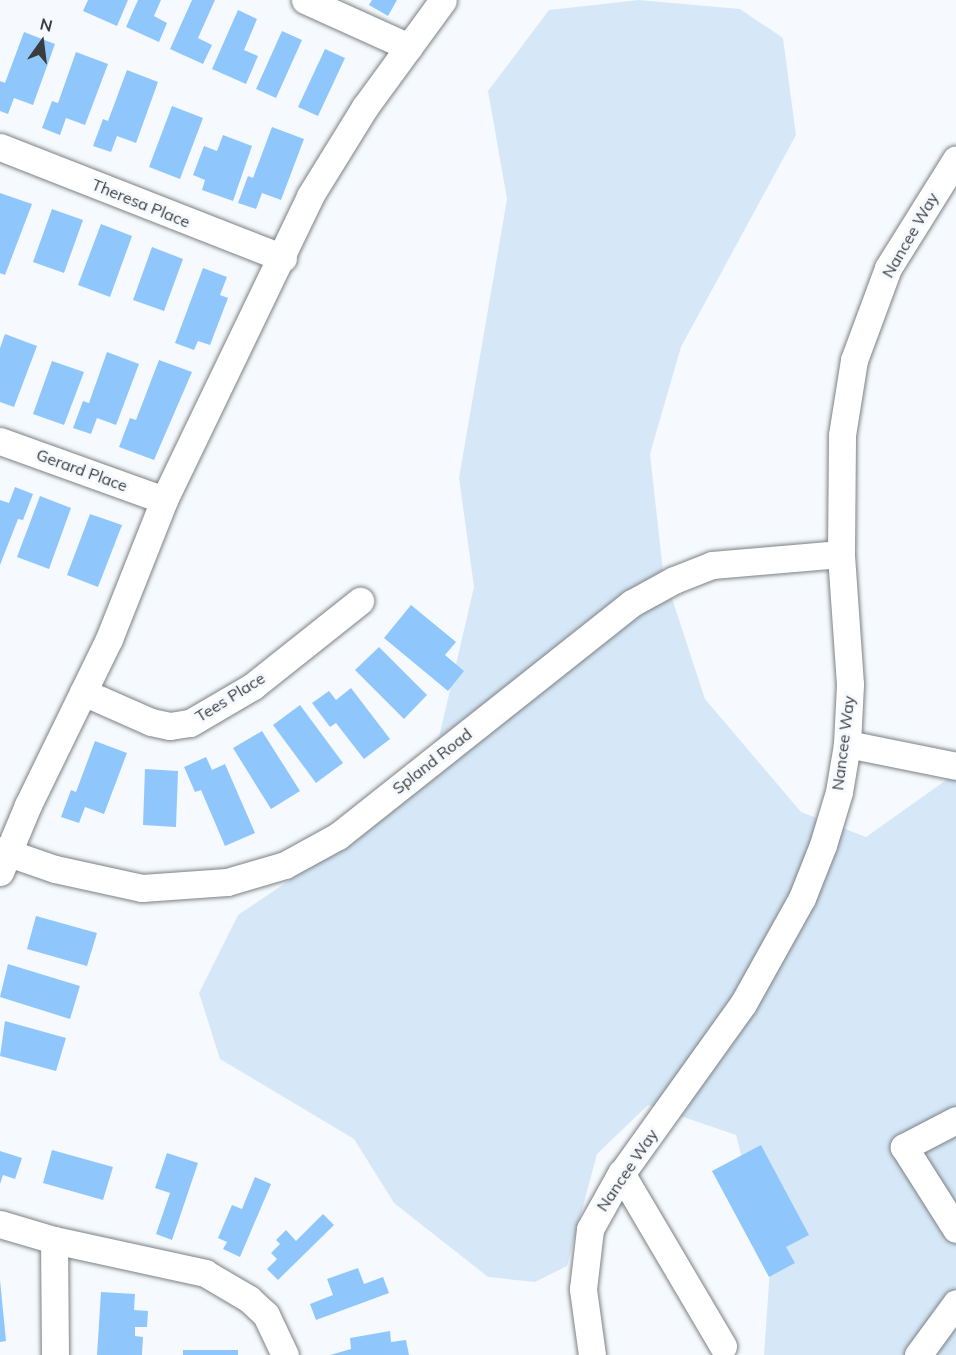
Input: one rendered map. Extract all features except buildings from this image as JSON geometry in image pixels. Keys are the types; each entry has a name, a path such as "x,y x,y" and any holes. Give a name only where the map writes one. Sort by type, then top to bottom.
{"street":[{"path":"305,0 409,47"},
{"path":"2,858 109,639 164,500 327,164 443,0"},
{"name":"Theresa Place","path":"0,147 283,258"},
{"name":"Nancee Way","path":"592,1355 586,1329 583,1261 590,1229 621,1173 743,1004 802,898 839,792 847,744 850,684 841,554 842,435 854,360 888,268 956,159"},
{"name":"Gerard Place","path":"0,441 164,500"},
{"name":"Spland Road","path":"2,858 142,888 227,882 285,865 338,836 632,603 712,565 841,554"},
{"name":"Tees Place","path":"83,692 151,722 170,726 190,723 253,686 360,602"},
{"path":"847,744 956,766"},
{"path":"956,1120 904,1147 956,1229"},
{"path":"621,1173 723,1346"},
{"path":"0,1224 54,1240 205,1273 249,1299 266,1315 285,1355"},
{"path":"54,1240 54,1355"},
{"path":"918,1355 956,1303"}],"shaded area":[{"path":"639,0 740,9 783,38 796,135 681,347 650,454 663,571 705,699 801,812 866,837 956,773 956,1355 764,1355 770,1268 736,1135 648,1105 597,1154 567,1266 535,1282 488,1277 394,1203 354,1139 220,1059 199,993 238,915 374,823 439,737 474,587 459,478 507,199 488,91 549,10"}]}
